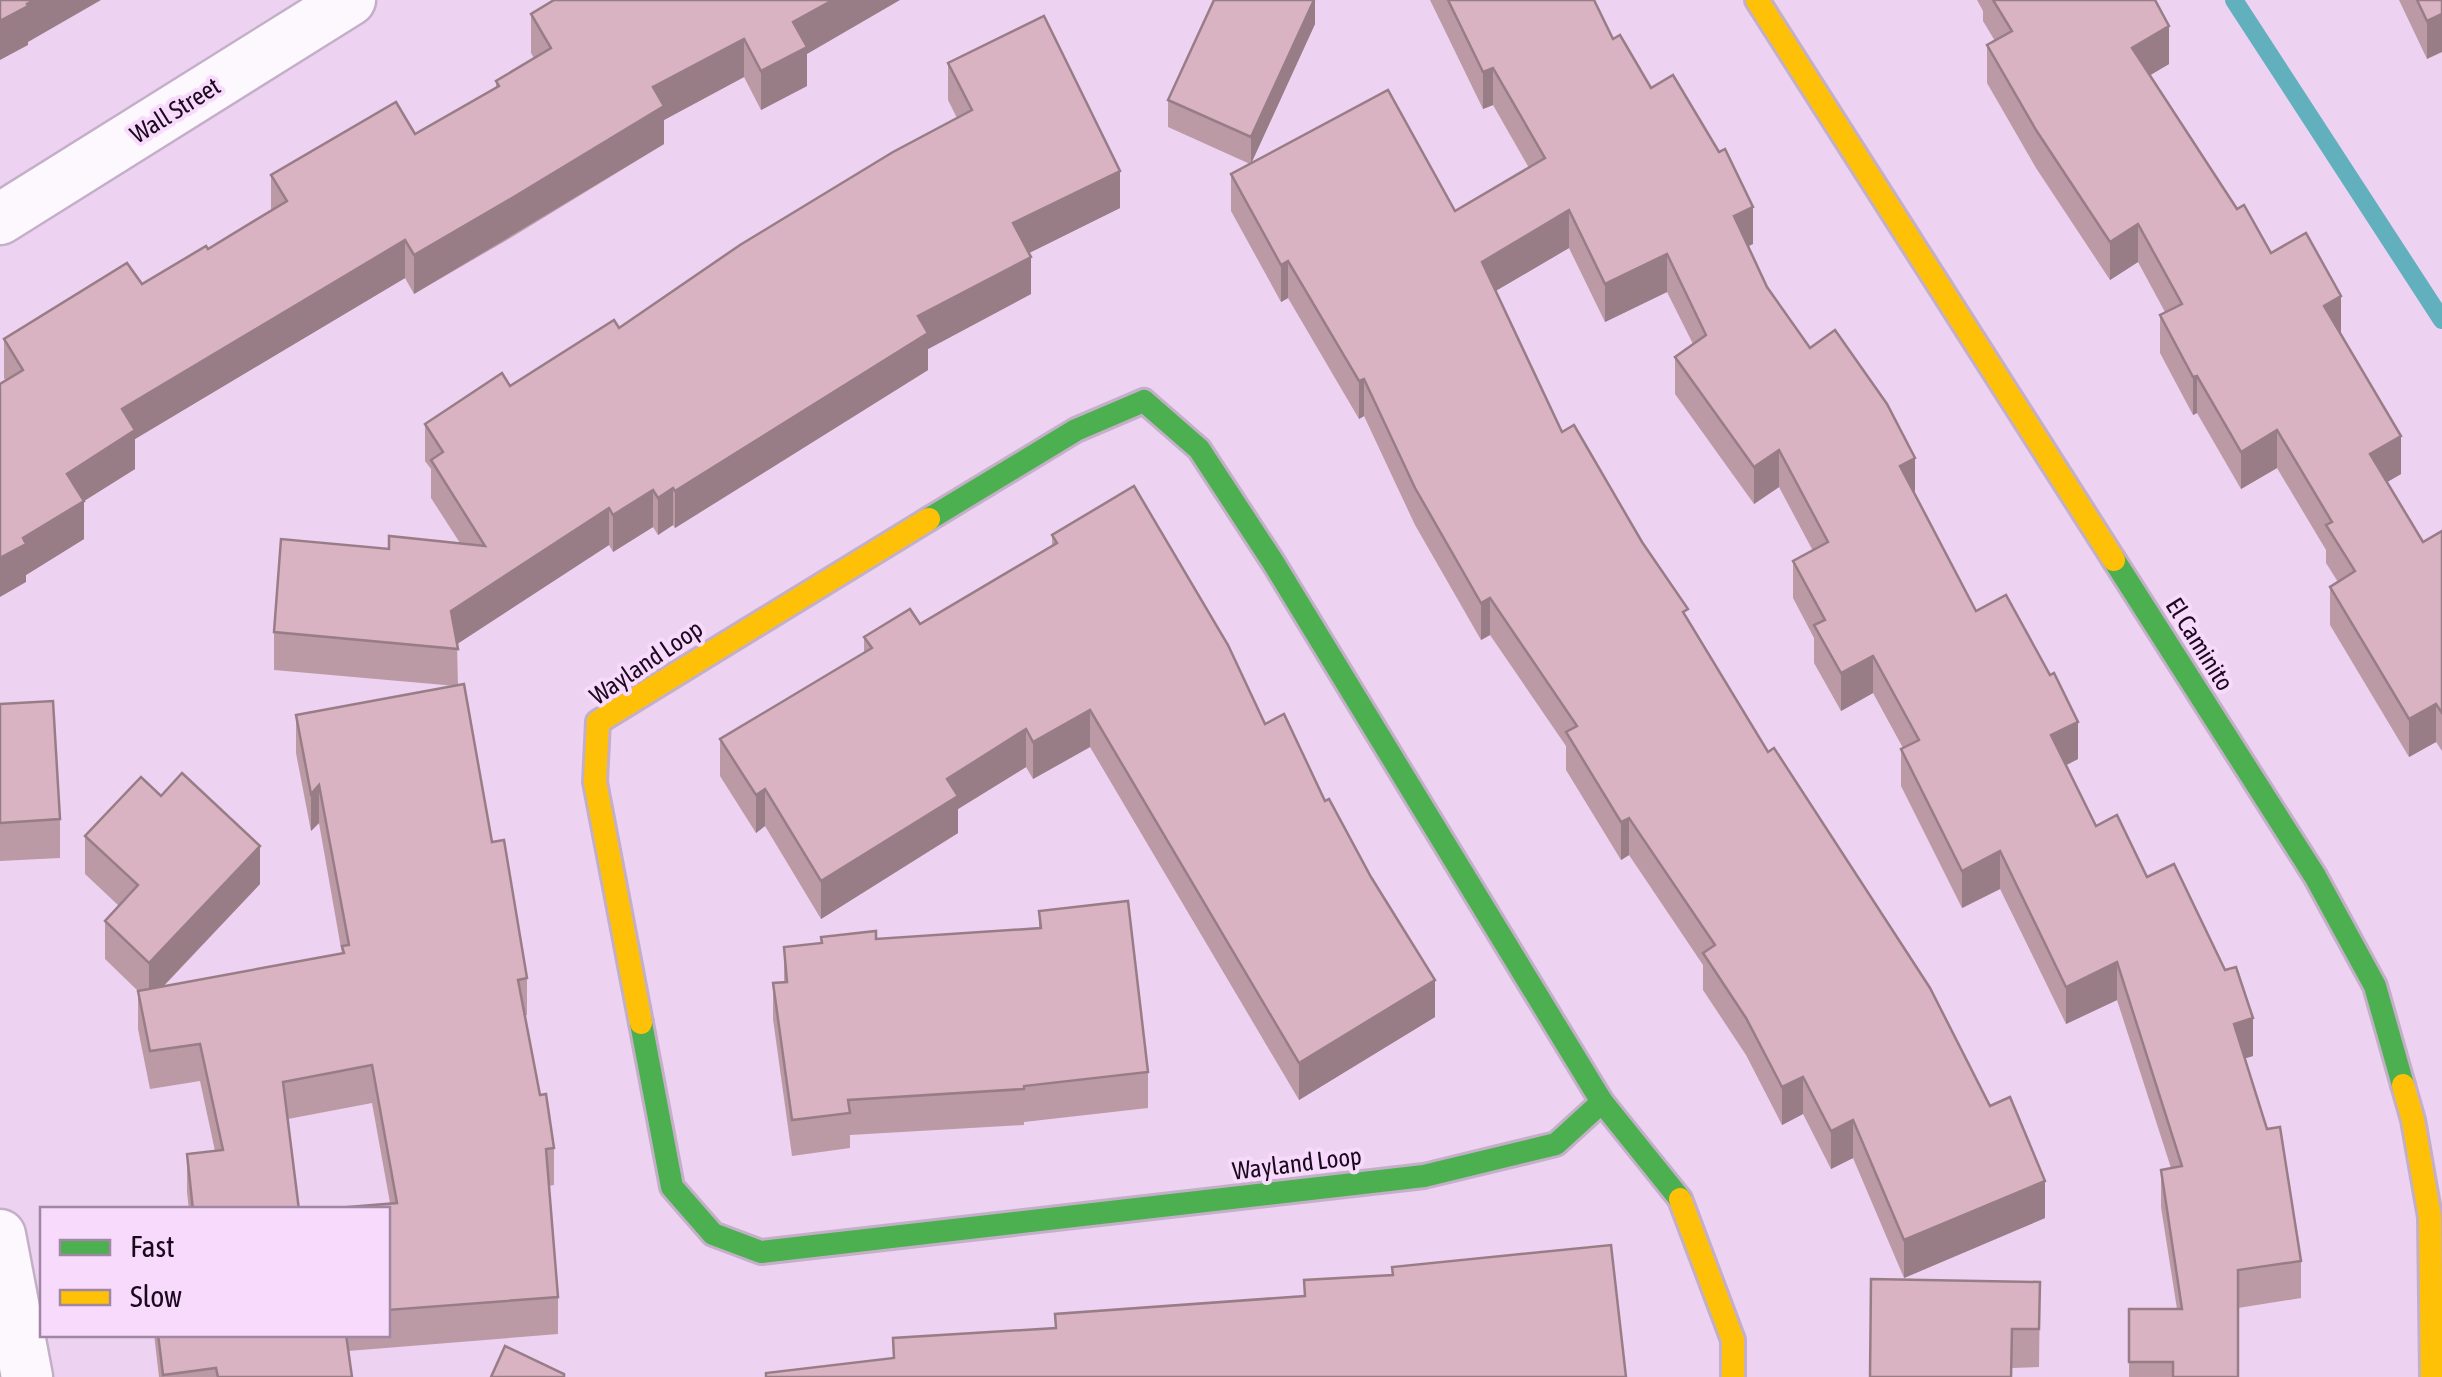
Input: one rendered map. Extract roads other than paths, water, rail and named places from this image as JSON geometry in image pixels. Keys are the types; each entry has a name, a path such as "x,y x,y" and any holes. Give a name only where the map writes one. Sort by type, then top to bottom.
{"street":[{"name":"Wall Street","path":"0,219 350,0"},
{"name":"El Caminito","path":"1757,0 2314,876 2375,986 2412,1120 2430,1217 2432,1377"},
{"name":"Wayland Loop","path":"1602,1102 1556,1144 1424,1176 762,1252 714,1234 672,1187 596,782 598,722 647,688 1076,430 1144,401 1199,448 1602,1102 1684,1205 1732,1340 1733,1377"},
{"path":"0,1235 26,1377"}],"waterway":[{"path":"2234,0 2442,320"}]}
